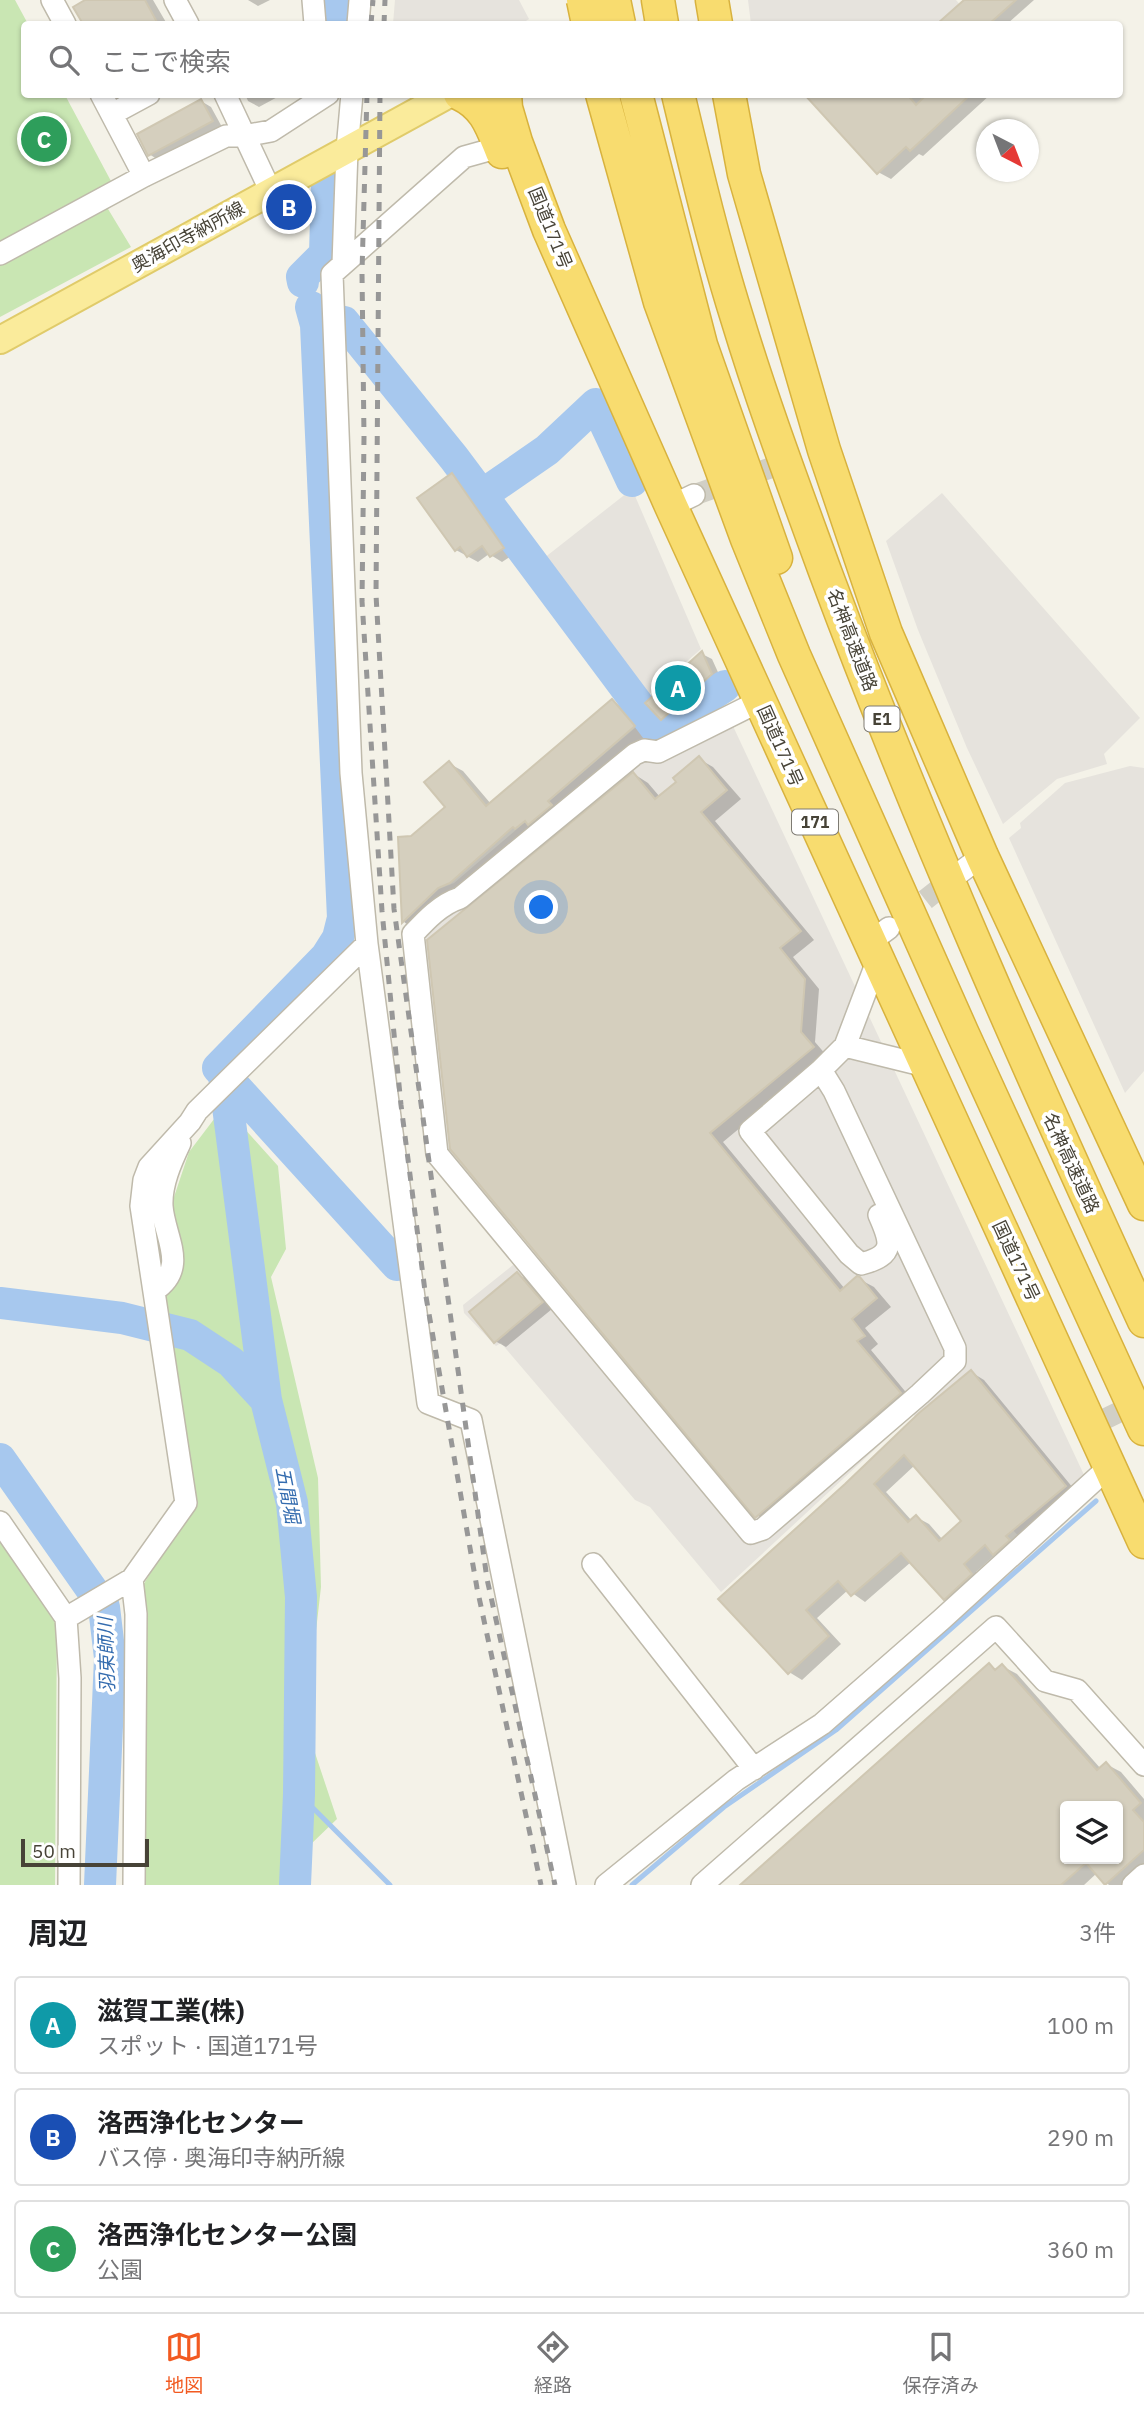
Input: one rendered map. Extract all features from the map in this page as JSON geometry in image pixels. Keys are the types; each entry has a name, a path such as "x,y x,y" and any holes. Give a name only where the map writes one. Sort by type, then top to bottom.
{"highway":[{"path":"583,0 586,21"},
{"path":"614,0 618,21"},
{"path":"593,21 634,0"},
{"path":"658,0 662,21"},
{"path":"712,0 716,21"},
{"path":"469,98 480,107 491,122 531,222 567,298 595,333"},
{"name":"国道171号","path":"505,98 521,155 549,230 595,333 682,500 740,712 879,943 926,1066 1098,1422 1109,1466 1144,1542"},
{"name":"E1","path":"603,98 660,302 747,539 794,655 962,1032 1144,1429"},
{"name":"E1","path":"637,98 701,345 815,670 874,825 962,1032"},
{"name":"名神高速道路","path":"679,98 737,318 797,494 852,642 953,895 1144,1321"},
{"path":"730,98 744,174 815,453 886,633 982,856 1137,1169 1144,1204"}],"main road":[{"name":"奥海印寺納所線","path":"0,340 442,98"}],"street":[{"path":"52,0 63,21"},
{"path":"175,0 186,21"},
{"path":"313,0 315,21"},
{"path":"358,21 360,0"},
{"path":"103,98 144,176"},
{"path":"111,114 141,98"},
{"path":"227,98 271,192"},
{"path":"0,254 144,176 226,136 271,131 322,98"},
{"path":"343,264 352,98"},
{"path":"500,147 464,157 332,274 342,589 351,773 367,944 428,1403 471,1420 565,1885"},
{"path":"740,712 658,752 644,750 635,754 460,898 449,901 413,934 437,1154 751,1533 763,1529 955,1361 955,1348 834,1091 821,1070"},
{"path":"954,877 982,856"},
{"path":"821,1070 825,1096 889,1238 887,1251 875,1260 861,1264 849,1254 750,1131 821,1070 845,1045 879,943"},
{"path":"66,1618 125,1583 186,1503 141,1206 142,1190 149,1167 216,1092 367,944"},
{"path":"845,1045 926,1066"},
{"path":"606,1885 672,1830 754,1769 822,1724 951,1611 1109,1466"},
{"path":"0,1522 66,1618 70,1678 69,1885"},
{"path":"593,1564 754,1769"},
{"path":"125,1583 135,1614 134,1885"},
{"path":"702,1885 996,1627 1045,1681 1077,1690 1144,1765"},
{"path":"1133,1885 1144,1875"}],"shaded area":[{"path":"395,0 519,0 529,19 526,21 393,21"},
{"path":"748,0 956,0 974,21 751,21"},
{"path":"632,489 701,649 640,702 539,562"},
{"path":"942,493 1140,718 1104,754 1107,764 1057,779 1003,824 967,748 918,630 886,541"},
{"path":"714,714 732,724 1085,1477 1019,1537 913,1414 721,1592 650,1507 635,1500 501,1343 496,1346 464,1313 463,1305 518,1261 430,1155 405,921 439,889 454,883 643,721 658,740"},
{"path":"1130,766 1144,768 1144,1071 1125,1093 1009,838 1021,828 1020,823 1065,783"}],"green space":[{"path":"0,0 15,0 26,21 21,21 21,98 67,98 112,183 0,244"},
{"path":"105,204 131,247 0,317 0,264"},
{"path":"224,1106 278,1166 286,1249 271,1277 318,1478 321,1587 313,1657 315,1753 337,1819 310,1845 308,1885 140,1885 140,1590 193,1504 161,1299 183,1261 172,1203 189,1152"},
{"path":"0,1535 57,1618 55,1885 0,1885"}],"building":[{"path":"85,0 145,0 156,21 81,21 73,7"},
{"path":"964,0 1016,0 992,21 940,21"},
{"path":"808,98 910,98 916,105 923,98 967,98 910,151 906,147 877,174"},
{"path":"201,99 213,121 148,156 137,134"},
{"path":"452,473 504,548 490,557 482,546 467,557 460,547 455,551 417,498"},
{"path":"702,651 712,674 661,720 645,703"},
{"path":"612,699 635,726 548,801 552,805 528,825 525,821 515,829 513,827 450,883 438,888 402,923 398,837 411,836 445,807 424,782 449,761 486,806"},
{"path":"699,756 727,790 701,812 801,931 780,948 805,979 801,1032 814,1047 710,1133 840,1291 857,1276 877,1298 852,1319 865,1336 857,1341 901,1393 755,1518 450,1149 427,940 633,772 655,799 676,782 673,778"},
{"path":"517,1272 543,1302 494,1343 469,1312"},
{"path":"971,1370 1066,1486 1006,1536 1010,1540 993,1555 985,1545 964,1564 972,1574 944,1600 901,1553 851,1596 838,1581 806,1610 829,1636 788,1674 718,1599 919,1413","holes":["904,1455 961,1521 939,1541 916,1515 908,1522 874,1484"]},
{"path":"989,1663 995,1670 1002,1664 1097,1770 1106,1762 1141,1803 1133,1810 1144,1822 1144,1850 1105,1885 1087,1864 1123,1864 1123,1801 1060,1801 1060,1864 1085,1864 1061,1885 740,1885"}],"waterway":[{"path":"337,0 340,21"},
{"path":"303,282 302,277 325,254 327,181"},
{"path":"311,307 316,325 343,918 338,938 326,957 218,1068 397,1265"},
{"path":"344,322 454,458 657,730 725,686"},
{"path":"482,495 547,450 596,404 632,481"},
{"path":"224,1076 266,1400"},
{"name":"五間堀","path":"0,1303 122,1318 190,1335 231,1362 266,1400 292,1503 301,1597 299,1794 295,1885"},
{"name":"羽束師川","path":"0,1459 104,1607 110,1658 100,1885"},
{"path":"632,1885 724,1807 836,1730 1096,1501"},
{"path":"299,1794 390,1885"}],"tunnel":[{"path":"694,495 807,455"},
{"path":"901,919 954,877"},
{"path":"1105,1419 1144,1400"}],"railway":[{"path":"371,21 373,0"},
{"path":"384,21 385,0"},
{"path":"367,98 362,272 362,601 382,911 401,1105 425,1291 477,1588 541,1885"},
{"path":"380,98 376,595 394,909 487,1579 555,1885"}],"place":[{"name":"洛西浄化センター公園","path":"44,139"},
{"name":"洛西浄化センター","path":"289,207"},
{"name":"滋賀工業(株)","path":"678,688"}]}
